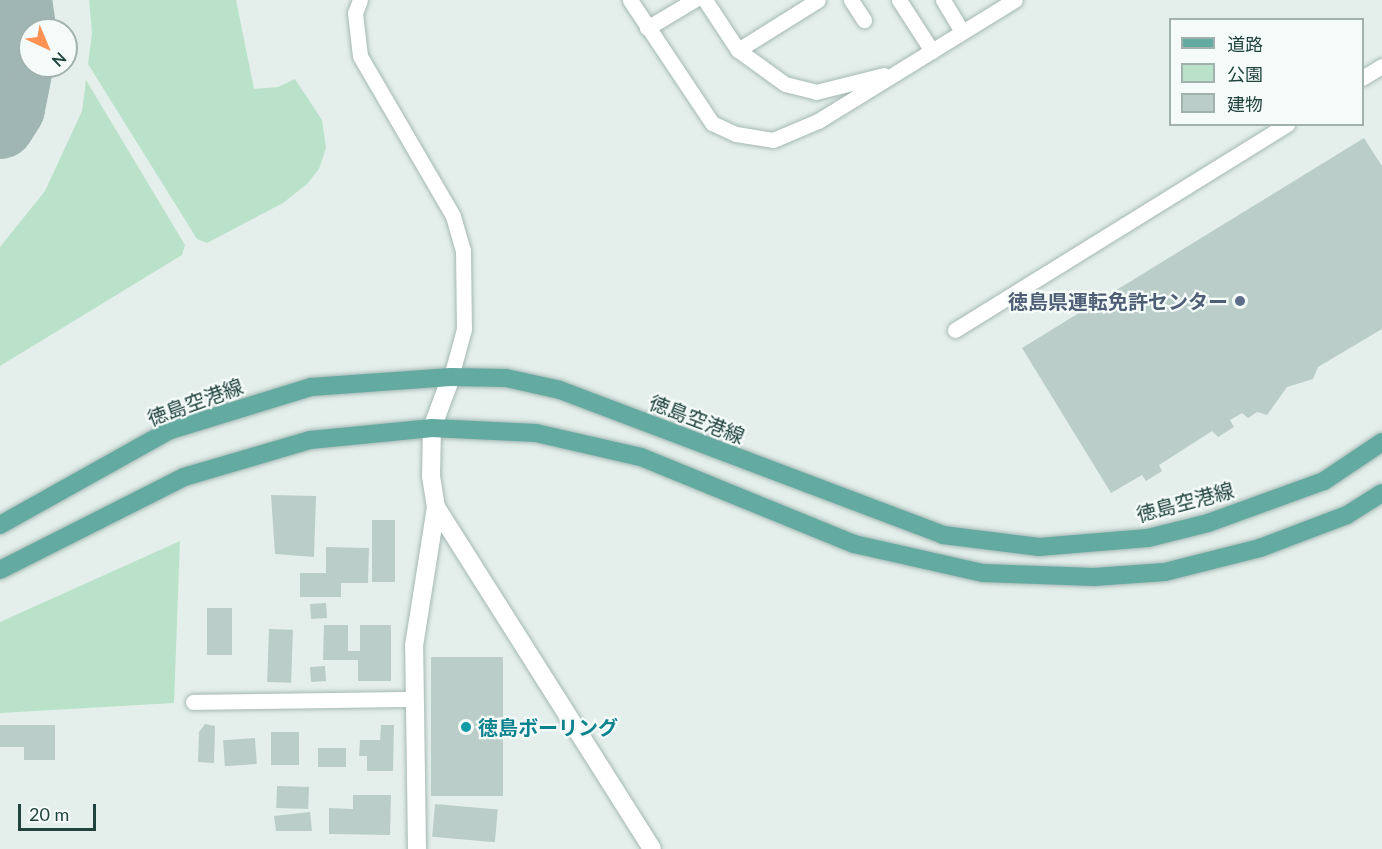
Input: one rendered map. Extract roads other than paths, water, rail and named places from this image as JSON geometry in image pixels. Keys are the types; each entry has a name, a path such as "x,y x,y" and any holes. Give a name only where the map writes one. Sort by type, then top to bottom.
{"main road":[{"name":"徳島空港線","path":"0,525 168,431 311,387 451,378 506,378 560,390 942,535 1039,547 1148,538 1208,523 1324,480 1382,442"},
{"path":"0,570 184,477 310,441 432,428 536,433 640,457 854,544 983,573 1094,577 1165,572 1260,548 1347,515 1382,493"}],"street":[{"path":"417,849 414,646 436,507 431,476 432,428 451,378"},
{"path":"436,507 652,849"}],"lane":[{"path":"360,0 356,13 360,56 453,216 463,250 464,328 451,378"},
{"path":"630,0 712,123 736,134 773,140 818,121 1015,0"},
{"path":"647,28 694,0"},
{"path":"705,0 738,50 785,84 816,92 898,71"},
{"path":"738,50 818,0"},
{"path":"851,0 864,20"},
{"path":"899,0 932,51"},
{"path":"943,0 962,32"},
{"path":"1364,77 1382,66"},
{"path":"955,330 1284,126"},
{"path":"193,702 415,699"}],"place":[{"name":"徳島県運転免許センター","path":"1240,301"},
{"name":"徳島ボーリング","path":"466,727"}]}
